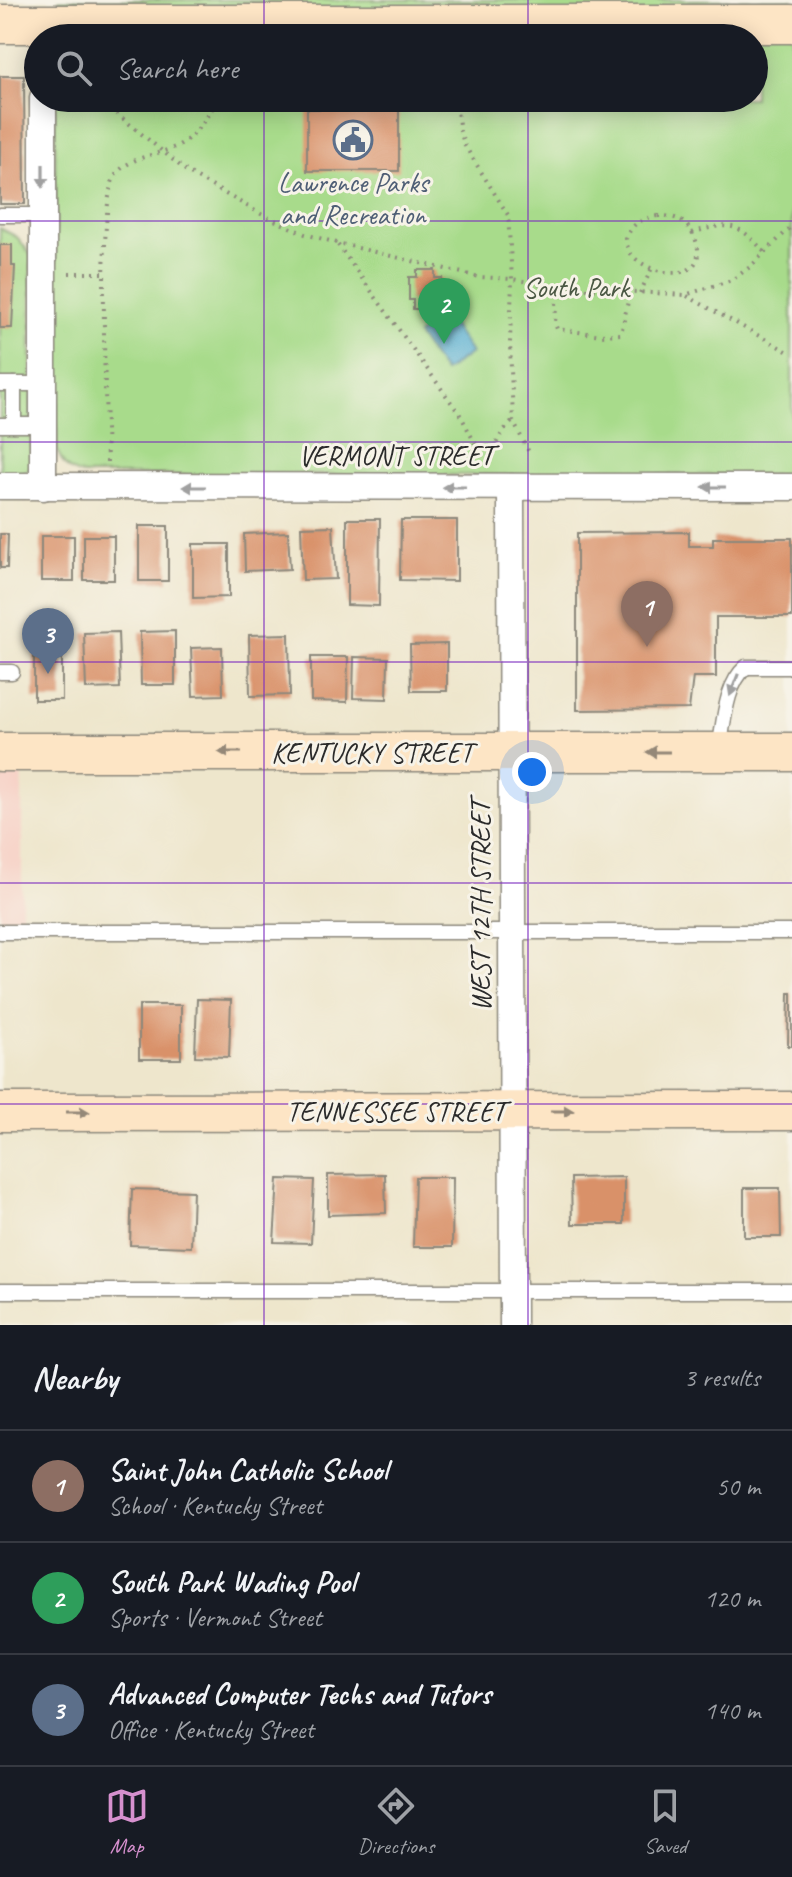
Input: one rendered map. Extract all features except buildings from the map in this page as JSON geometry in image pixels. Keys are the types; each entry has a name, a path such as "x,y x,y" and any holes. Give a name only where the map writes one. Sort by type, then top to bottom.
{"main road":[{"path":"0,24 45,21 792,24"},
{"name":"KENTUCKY STREET","path":"0,752 792,752"},
{"name":"TENNESSEE STREET","path":"0,1112 792,1111"}],"street":[{"path":"43,112 43,487"},
{"name":"VERMONT STREET","path":"0,486 792,487"},
{"name":"WEST 12TH STREET","path":"511,487 513,1325"}],"lane":[{"path":"0,215 43,215"},
{"path":"43,384 7,384 7,425 43,425"},
{"path":"718,752 737,674 746,667 792,667"},
{"path":"0,932 792,932"},
{"path":"0,1291 792,1291"}],"path":[{"path":"114,112 161,152 222,194 305,234 479,277 557,287 685,295 732,280 792,226"},
{"path":"107,463 109,187 122,169 132,162 181,144 208,112"},
{"path":"457,112 465,146 508,215 512,279 510,343 513,421 530,454"},
{"path":"671,216 681,221 692,233 698,250 697,260 691,268 672,273 652,268 634,258 627,248 626,239 635,224 648,217 671,216"},
{"path":"692,233 732,225 744,231 765,253"},
{"path":"337,243 461,416 482,457"},
{"path":"640,293 652,268"},
{"path":"69,273 106,273"},
{"path":"557,287 557,329 601,335 621,334 630,291"},
{"path":"685,295 792,354"},
{"path":"489,457 503,431 513,421"}],"shaded area":[{"path":"0,770 22,770 22,924 0,924"}],"green space":[{"name":"South Park","path":"59,0 792,0 792,475 83,475 73,472 57,450 55,112 768,112 768,24 58,24"},
{"path":"0,228 17,237 31,255 31,468 20,475 0,476"}],"water":[{"path":"446,316 471,353 444,372 417,335"}],"place":[{"name":"Lawrence Parks and Recreation","path":"353,140"},
{"name":"South Park Wading Pool","path":"444,344"},
{"name":"Saint John Catholic School","path":"647,647"},
{"name":"Advanced Computer Techs and Tutors","path":"48,674"}]}
